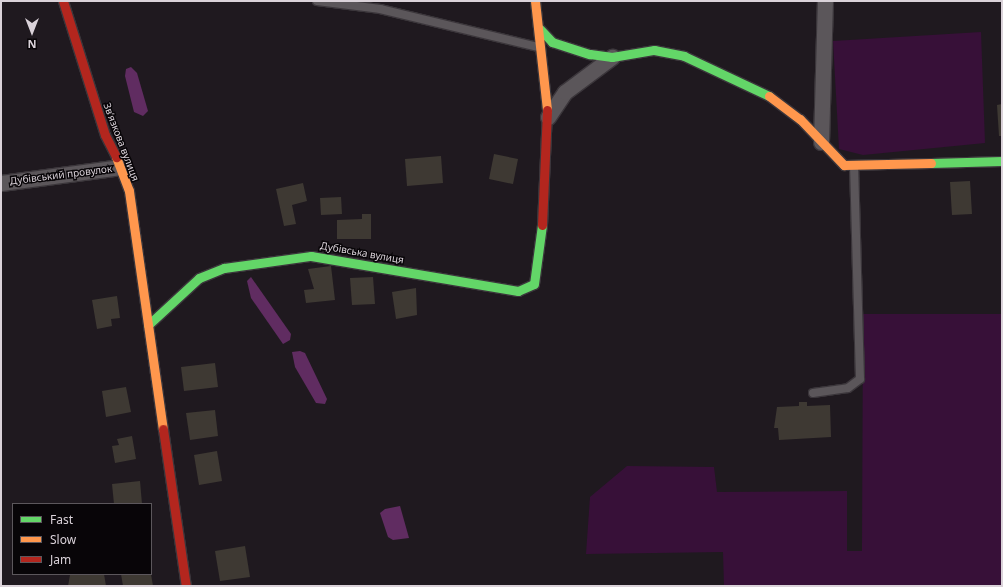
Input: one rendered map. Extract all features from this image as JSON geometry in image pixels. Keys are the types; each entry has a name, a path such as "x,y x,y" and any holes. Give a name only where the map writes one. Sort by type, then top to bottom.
{"street":[{"name":"Звʼязкова вулиця","path":"63,1 105,135 122,167 140,255 142,294 148,325"},
{"path":"535,1 543,48 548,117"},
{"path":"821,142 825,1"},
{"path":"540,29 552,42 569,50 612,57 654,50 684,56 773,98 800,119 834,158 854,166 1002,161"},
{"path":"548,117 565,92 612,57"},
{"name":"Дубівська вулиця","path":"148,325 199,278 224,268 311,256 518,291 534,284 538,263 545,201 548,117"},
{"name":"Дубівський провулок","path":"1,183 122,167"},
{"path":"148,325 186,586"}],"lane":[{"path":"317,1 380,9 543,48"},
{"path":"813,393 848,388 860,379 854,166"}],"shaded area":[{"path":"981,32 985,143 863,155 839,149 833,41"},
{"path":"131,67 137,73 148,111 143,116 134,112 125,76 126,69"},
{"path":"251,277 291,334 290,340 283,344 251,298 247,281"},
{"path":"863,314 1002,314 1002,586 724,586 723,552 586,554 590,497 627,466 714,467 717,492 847,491 847,551 862,551"},
{"path":"300,351 305,353 327,399 325,404 316,403 295,367 292,352"},
{"path":"400,506 409,538 393,540 388,537 380,513 385,509"}],"building":[{"path":"1002,104 1002,136 999,136 997,105"},
{"path":"494,154 518,159 513,184 489,179"},
{"path":"441,156 443,183 407,186 405,159"},
{"path":"970,181 972,214 952,215 950,182"},
{"path":"303,183 307,201 292,205 296,224 284,226 276,189"},
{"path":"341,197 342,214 321,215 320,198"},
{"path":"362,214 371,214 371,239 337,239 337,220 362,219"},
{"path":"331,266 335,300 306,303 304,290 314,289 308,269"},
{"path":"373,277 375,304 352,305 350,278"},
{"path":"416,288 417,315 396,319 392,292"},
{"path":"117,296 120,318 111,319 112,326 97,329 92,300"},
{"path":"215,363 218,387 184,391 181,367"},
{"path":"126,387 131,412 106,417 102,391"},
{"path":"799,402 807,402 807,406 830,405 831,437 779,440 778,428 774,428 777,407 799,406"},
{"path":"215,410 218,436 190,440 186,413"},
{"path":"132,436 136,459 115,463 112,446 119,445 117,439"},
{"path":"217,451 222,481 199,485 194,455"},
{"path":"140,481 142,503 114,503 112,484"},
{"path":"245,546 250,577 220,581 215,551"},
{"path":"70,575 104,575 106,586 68,586"},
{"path":"121,575 151,575 153,586 123,586"}],"traffic: fast":[{"path":"540,29 552,42 590,54 612,57 654,50 684,56 769,96"},
{"path":"931,163 1002,161"},
{"path":"148,325 199,278 224,268 311,256 518,291 534,284 542,225"}],"traffic: slow":[{"path":"535,1 547,110"},
{"path":"769,96 800,119 844,165 931,163"},
{"path":"116,157 129,191 163,429"}],"traffic: jam":[{"path":"63,1 105,135 116,157"},
{"path":"542,225 547,110"},
{"path":"163,429 186,586"}]}
